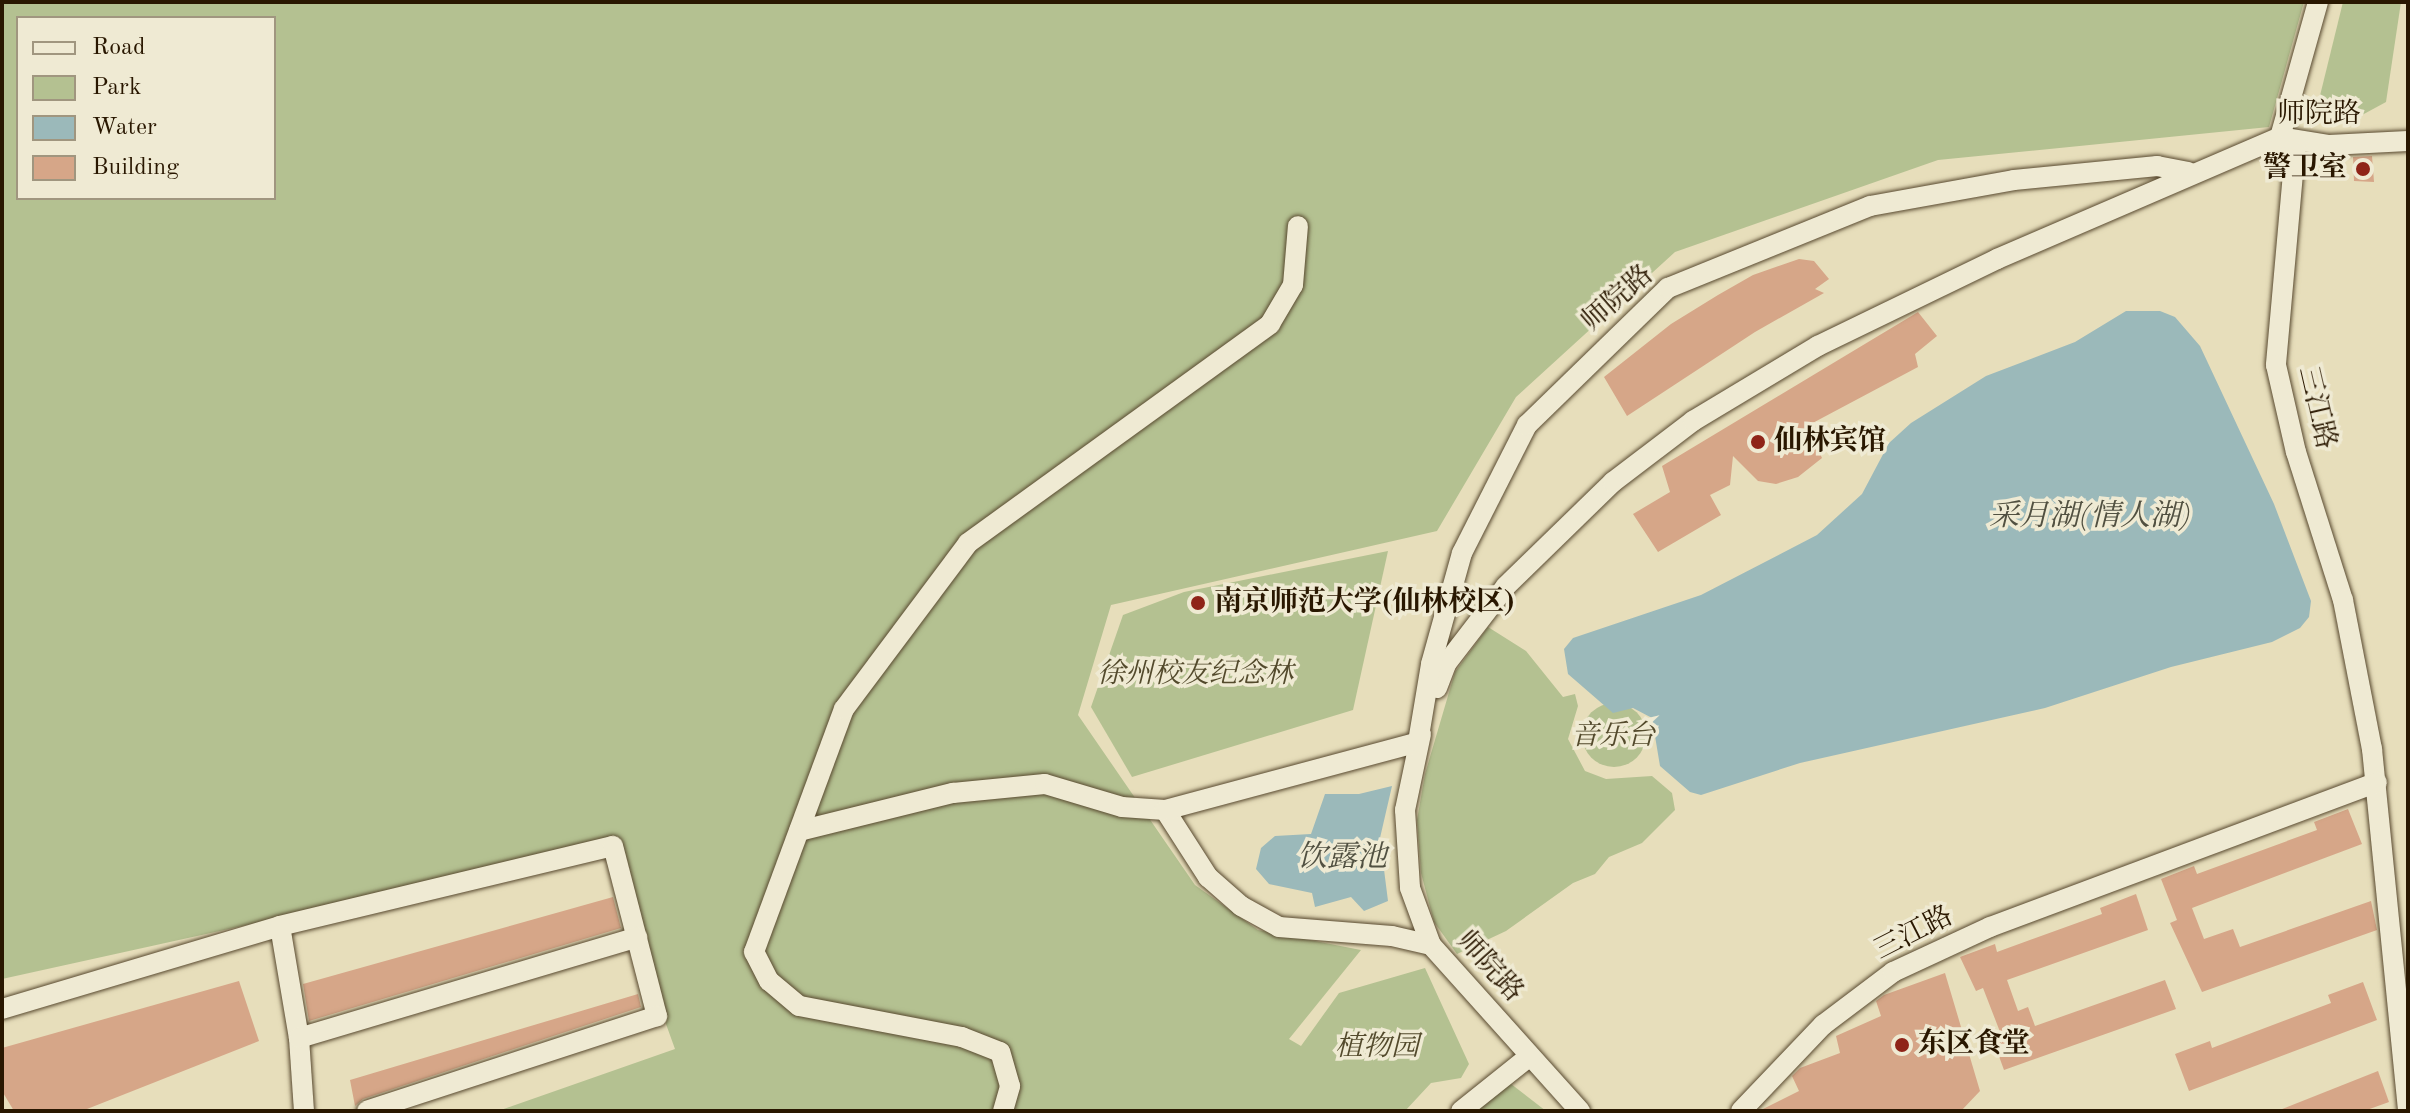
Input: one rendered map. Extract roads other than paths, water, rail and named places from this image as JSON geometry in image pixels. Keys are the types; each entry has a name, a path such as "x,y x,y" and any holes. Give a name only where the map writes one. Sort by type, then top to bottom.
{"street":[{"path":"2280,137 2318,2"},
{"name":"师院路","path":"1418,742 1446,664 1506,586 1613,482 1693,421 1818,346 2188,172 2280,137 2329,145 2408,141"},
{"name":"三江路","path":"2280,137 2295,151 2276,365 2296,452 2343,600 2377,782 2408,1109"},
{"name":"师院路","path":"1580,1111 1431,945 1409,873 1405,810 1431,664 1462,553 1527,425 1668,288 1870,206 2014,180 2157,166 2188,172"},
{"path":"1003,1111 1010,1086 1000,1052 962,1037 799,1006 769,981 754,952 844,709 968,543 1270,324 1293,285 1298,226"},
{"path":"799,831 953,793 1045,784 1122,807 1165,810 1418,742"},
{"name":"三江路","path":"1741,1111 1823,1025 1893,972 1990,927 2377,782"},
{"path":"1165,810 1208,877 1241,906 1279,927 1392,936 1431,945"},
{"path":"2,1009 280,926 613,846 657,1016 367,1111"},
{"path":"280,926 299,1038 304,1111"},
{"path":"299,1038 637,937"},
{"path":"1461,1111 1530,1056"}],"water":[{"name":"采月湖(情人湖)","path":"2126,311 2160,311 2175,317 2200,346 2274,504 2311,601 2309,617 2300,628 2272,642 2171,667 2045,708 1800,763 1701,795 1690,792 1660,766 1652,718 1633,708 1613,713 1568,674 1564,649 1573,638 1701,595 1817,535 1862,494 1889,443 1911,423 1986,376 2075,342"},
{"name":"饮露池","path":"1392,786 1380,838 1388,901 1364,911 1351,897 1315,907 1312,893 1269,884 1256,869 1261,848 1275,836 1311,834 1325,794 1359,794"}],"place":[{"name":"警卫室","path":"2363,169"},
{"name":"仙林宾馆","path":"1758,442"},
{"name":"南京师范大学(仙林校区)","path":"1198,603"},
{"name":"东区食堂","path":"1902,1045"}],"park label":[{"name":"徐州校友纪念林","path":"1195,675"},
{"name":"音乐台","path":"1613,737"},
{"name":"植物园","path":"1377,1048"}]}
